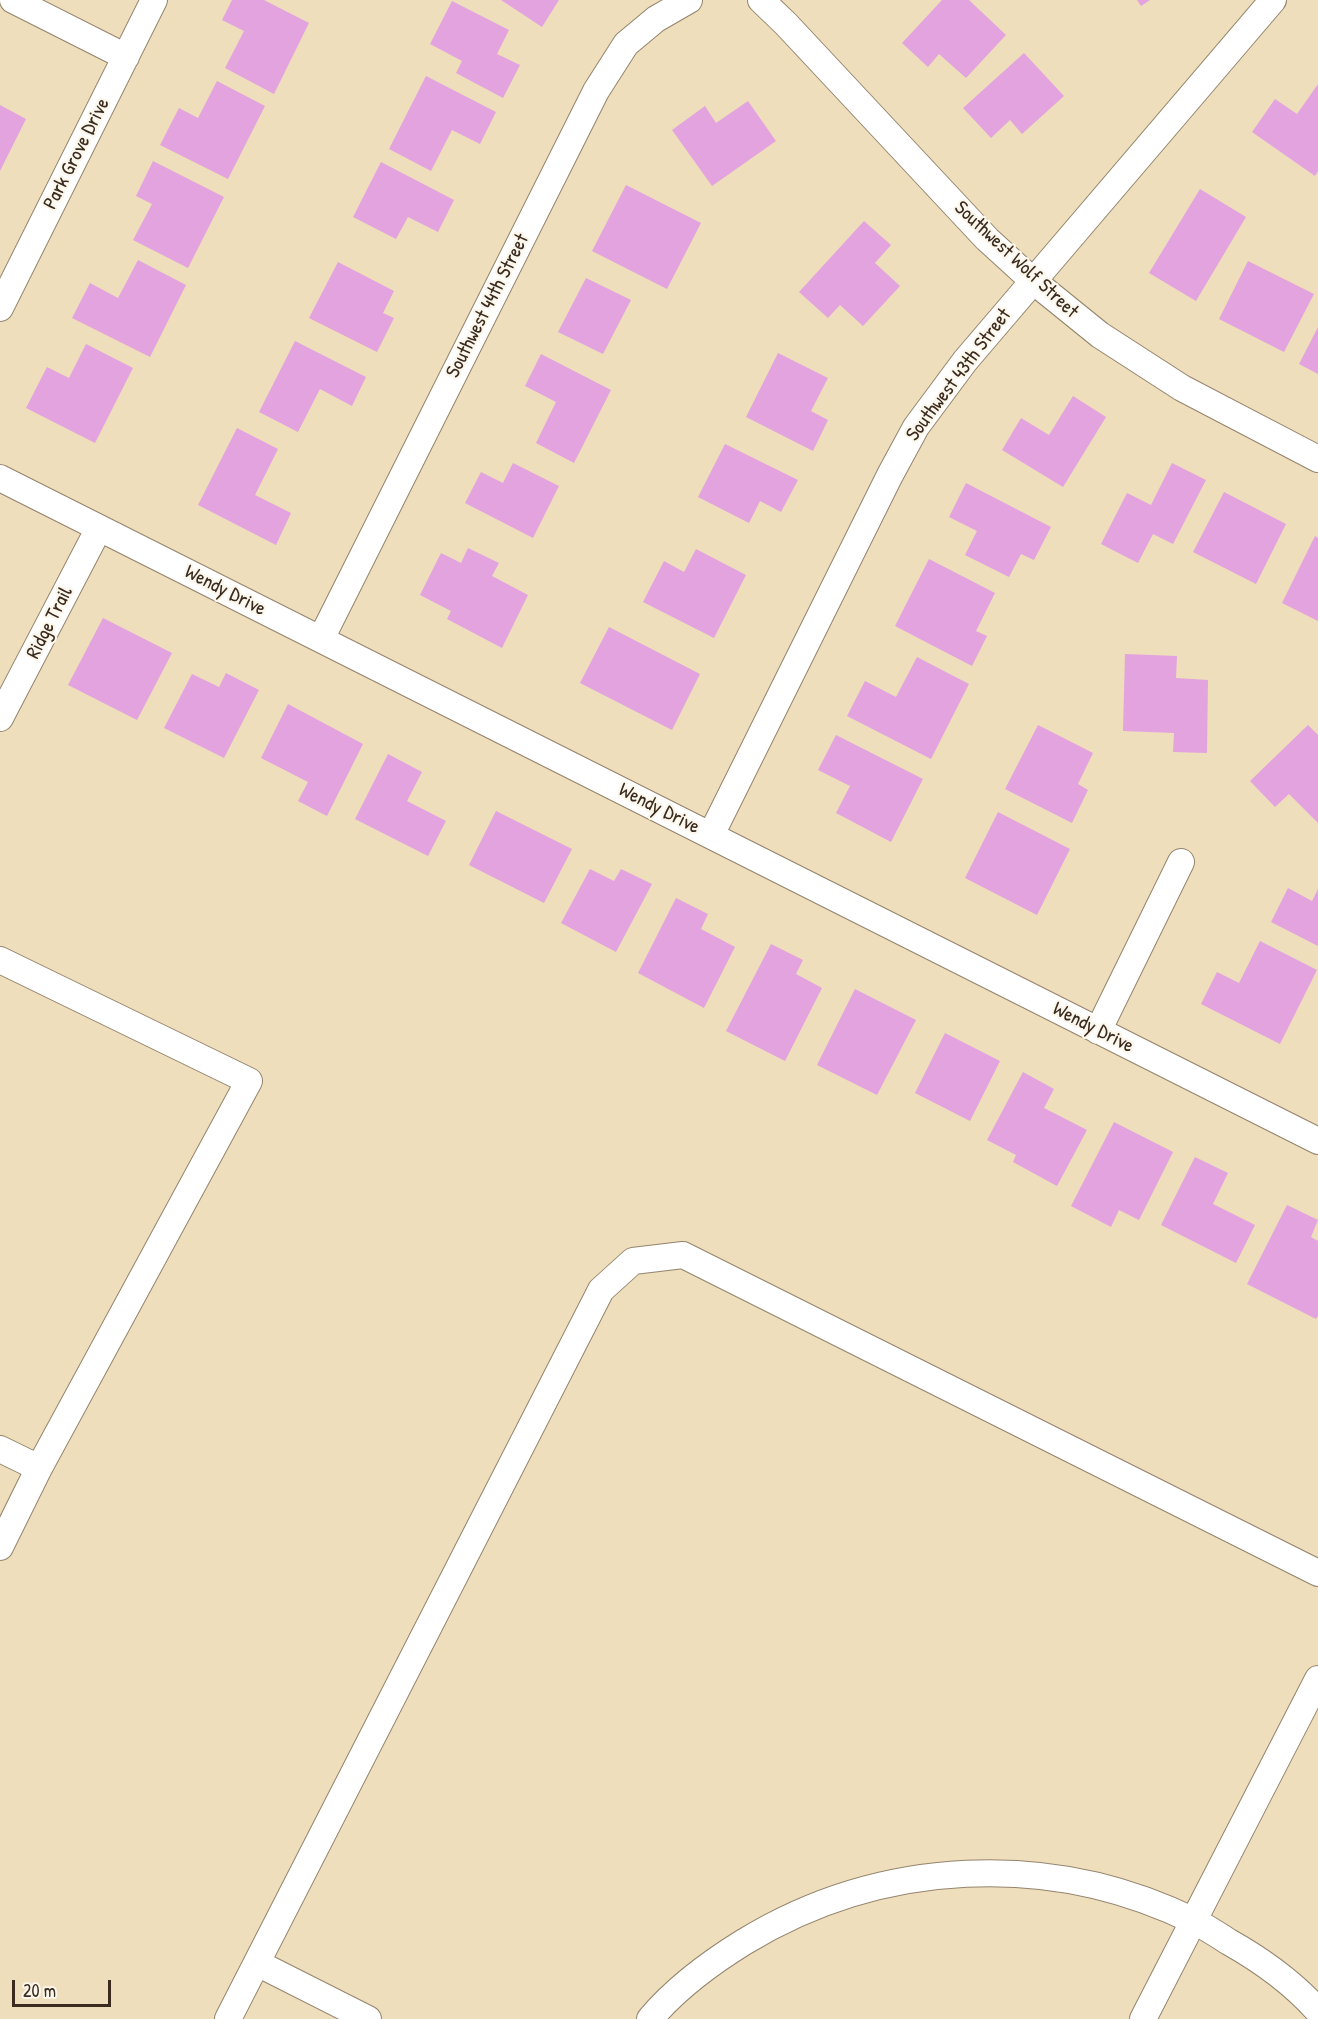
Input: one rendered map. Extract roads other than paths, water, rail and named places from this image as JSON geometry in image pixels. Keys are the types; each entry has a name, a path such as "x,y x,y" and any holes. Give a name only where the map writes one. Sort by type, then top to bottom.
{"street":[{"path":"13,0 126,57"},
{"name":"Park Grove Drive","path":"0,308 154,0"},
{"name":"Southwest 44th Street","path":"321,639 596,91 626,44 656,19 689,0"},
{"name":"Southwest Wolf Street","path":"761,0 794,32 987,239 1032,280 1100,335 1182,388 1318,459"},
{"name":"Southwest 43th Street","path":"711,835 916,427 964,361 1273,0"},
{"name":"Wendy Drive","path":"0,478 1318,1141"},
{"name":"Ridge Trail","path":"0,718 99,528"},
{"path":"1098,1031 1181,862"},
{"path":"0,960 249,1081 39,1468 0,1547"},
{"path":"228,2019 601,1290 633,1261 683,1255 1318,1573"},
{"path":"0,1449 39,1468"},
{"path":"1143,2019 1318,1679"},
{"path":"650,2019 660,2007 714,1960 776,1923 842,1895 912,1878 985,1872 1057,1877 1127,1894 1195,1921 1256,1958 1318,2011"},
{"path":"257,1963 368,2019"}]}
